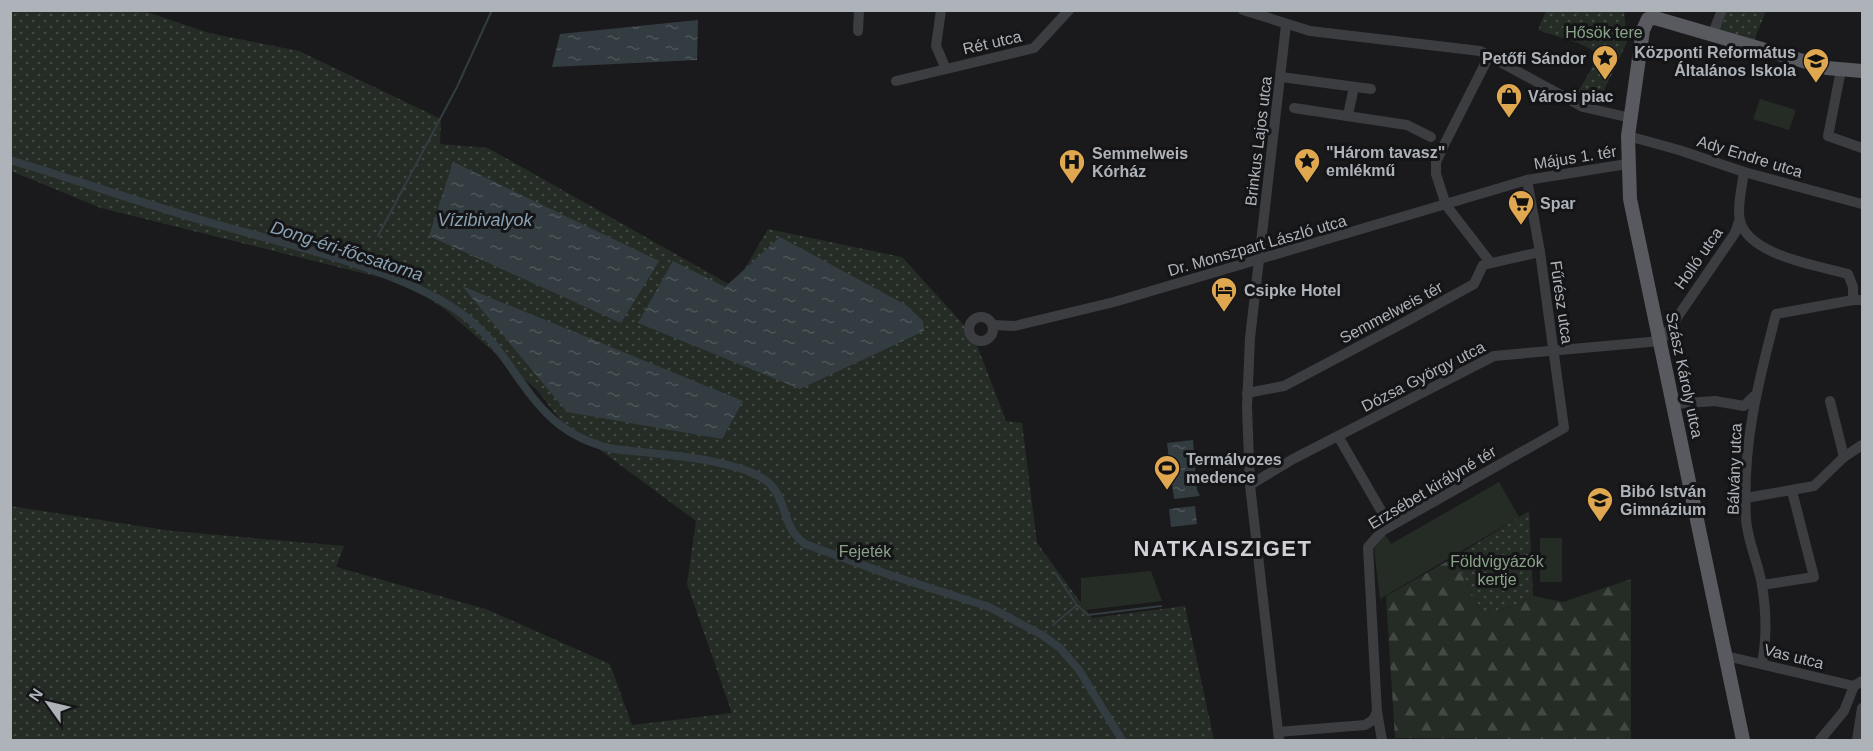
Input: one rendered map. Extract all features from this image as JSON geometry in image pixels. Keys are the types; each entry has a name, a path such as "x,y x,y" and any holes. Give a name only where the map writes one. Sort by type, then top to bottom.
{"main road":[{"path":"1647,14 1787,58 1841,70 1863,71"},
{"name":"Szász Károly utca","path":"1647,14 1628,136 1627,164 1630,199 1743,741"}],"street":[{"path":"858,31 859,10"},
{"path":"941,10 936,46 945,69"},
{"path":"1243,10 1286,25 1348,37 1464,48 1489,56 1591,110 1631,117"},
{"path":"1712,35 1722,10"},
{"name":"Rét utca","path":"896,81 1034,48 1069,12"},
{"name":"Brinkus Lajos utca","path":"1278,736 1250,485 1247,393 1248,364 1286,25"},
{"path":"1489,56 1436,162 1436,174 1446,205 1490,262 1540,252"},
{"path":"1841,70 1828,135 1863,148"},
{"path":"1281,77 1371,89"},
{"path":"1348,116 1354,87"},
{"path":"1294,108 1407,124 1431,137"},
{"name":"Ady Endre utca","path":"1628,136 1680,150 1744,172 1863,204"},
{"name":"Május 1. tér","path":"1527,180 1627,164"},
{"path":"1744,172 1739,222 1745,232 1762,247 1780,256 1848,274 1858,300"},
{"name":"Dr. Monszpart László utca","path":"993,325 1015,326 1051,318 1260,260 1527,180"},
{"name":"Fűrész utca","path":"1527,180 1540,252 1564,428"},
{"name":"Holló utca","path":"1660,341 1735,233 1739,222"},
{"name":"Semmelweis tér","path":"1247,393 1284,386 1474,284 1483,265 1490,262"},
{"name":"Bálvány utca","path":"1762,663 1765,634 1762,585 1746,519 1747,435 1754,396 1776,314 1858,300"},
{"name":"Dózsa György utca","path":"1250,485 1338,436 1494,356 1660,341"},
{"path":"1674,404 1714,401 1744,406 1754,396"},
{"path":"1830,401 1844,457"},
{"name":"Erzsébet királyné tér","path":"1382,741 1377,712 1368,547 1372,539 1390,526 1564,428"},
{"path":"1338,436 1390,526"},
{"path":"1746,498 1814,486 1844,457 1863,445"},
{"path":"1762,585 1814,577 1792,491"},
{"name":"Vas utca","path":"1726,657 1858,683"},
{"path":"1820,740 1845,711 1858,683"},
{"path":"1857,741 1863,708"},
{"path":"1278,736 1365,724 1373,720 1377,712"},
{"path":"1820,740 1828,741"}],"green space":[{"name":"Fejeték","path":"11,11 144,11 209,33 299,51 441,119 440,144 488,148 734,287 768,229 902,257 973,335 1006,421 1022,423 1037,543 1092,618 1185,606 1214,740 11,740 10,506 172,531 344,546 336,567 486,609 610,664 632,725 732,713 687,584 696,521 600,450 599,442 574,438 537,390 447,311 386,269 382,278 101,208 11,171"},
{"name":"Hősök tere","path":"1546,11 1624,11 1627,42 1599,101 1578,92 1600,54 1581,44 1538,30"},
{"path":"1724,11 1766,11 1753,43 1716,31"},
{"path":"1760,99 1796,110 1789,130 1753,119"},
{"path":"1499,482 1519,517 1380,599 1374,549 1384,533 1391,544"},
{"name":"Földvigyázók kertje","path":"1529,511 1533,596 1517,605 1483,614 1453,558"},
{"path":"1540,538 1562,538 1562,582 1540,582"},
{"path":"1453,558 1483,614 1517,605 1533,596 1563,602 1631,579 1631,740 1395,738 1386,596"},
{"path":"1151,571 1162,601 1086,610 1081,604 1081,578"}],"water":[{"path":"698,20 697,60 552,67 560,34"},
{"name":"Vízibivalyok","path":"453,162 659,261 621,323 429,236"},
{"path":"780,237 906,305 923,321 924,331 800,389 638,323 673,261 725,287"},
{"path":"462,286 743,401 722,439 567,412"},
{"path":"1193,440 1197,490 1200,496 1174,499 1167,443"},
{"path":"1195,506 1197,524 1171,527 1169,509"}],"waterway":[{"path":"378,236 457,87 492,10"},
{"name":"Dong-éri-főcsatorna","path":"10,160 167,210 343,260 404,282 432,296 458,311 479,328 542,408 561,425 584,439 614,449 720,463 759,476 776,492 792,530 805,544 989,607 1042,635 1060,648 1079,670 1122,740"},
{"path":"1055,573 1077,605"},
{"path":"1053,625 1077,605 1088,615 1161,606"},
{"name":"Dong-éri-főcsatorna","path":"1042,635 1046,631"}],"place":[{"name":"Petőfi Sándor","path":"1605,81"},
{"name":"Központi Református Általános Iskola","path":"1816,84"},
{"name":"Városi piac","path":"1509,119"},
{"name":"\"Három tavasz\" emlékmű","path":"1307,184"},
{"name":"Semmelweis Kórház","path":"1072,185"},
{"name":"Spar","path":"1521,226"},
{"name":"Csipke Hotel","path":"1224,313"},
{"name":"Termálvozes medence","path":"1167,491"},
{"name":"Bibó István Gimnázium","path":"1600,523"}],"district":[{"name":"NATKAISZIGET","path":"1223,548"}]}
